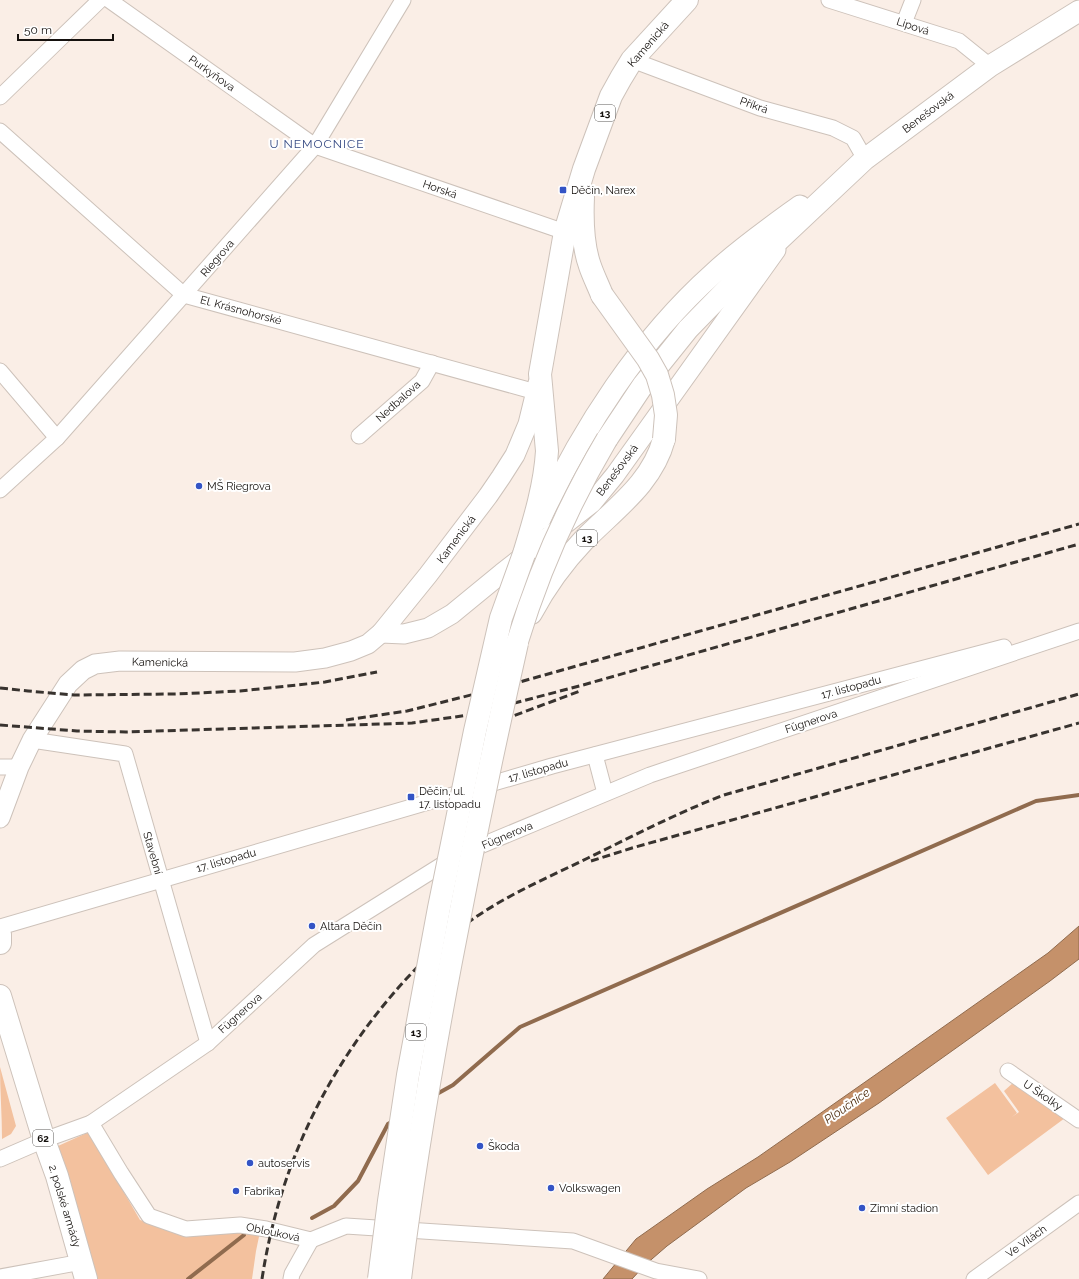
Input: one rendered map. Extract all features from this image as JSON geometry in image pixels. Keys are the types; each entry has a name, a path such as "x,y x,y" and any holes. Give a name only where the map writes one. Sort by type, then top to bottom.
{"main road":[{"name":"Kamenická","path":"538,383 565,232 584,169 612,96 632,60 687,0"},
{"name":"Benešovská","path":"517,643 535,587 570,505 607,439 643,385 688,329 729,287 865,159 990,66 1079,11"},
{"path":"524,554 551,495 589,427 621,380 651,340 714,273 761,234 865,159"},
{"name":"13","path":"400,1279 409,1207 430,1074 490,762 517,643 536,605 566,560 625,501 647,476 660,452 664,439 666,415 663,395 657,375 648,359 602,294 589,265 582,217 584,169"},
{"name":"13","path":"379,1279 408,1075 439,908 475,732 499,626 524,554 540,496 546,463 538,383"},
{"path":"0,935 0,944"},
{"name":"2. polské armády","path":"0,996 44,1140 57,1176 84,1271"}],"street":[{"path":"0,97 100,0"},
{"name":"Purkyňova","path":"109,0 315,146"},
{"name":"Riegrova","path":"0,490 57,438 315,146 403,0"},
{"name":"Lipová","path":"829,0 959,40 990,66"},
{"path":"904,23 913,0"},
{"name":"Příkrá","path":"632,60 760,108 833,128 853,138 865,159"},
{"name":"El. Krásnohorské","path":"0,131 184,295 432,363 538,383"},
{"name":"Horská","path":"315,146 565,232"},
{"name":"Benešovská","path":"381,632 404,634 428,628 452,614 592,503 615,475 790,231"},
{"name":"Nedbalova","path":"360,436 422,381 432,363"},
{"path":"0,371 57,438"},
{"name":"Kamenická","path":"0,818 19,767 32,740 68,684 83,670 95,664 120,661 295,662 325,658 351,651 368,644 381,632 428,575 501,477 515,455 528,424 538,383"},
{"name":"17. listopadu","path":"0,927 595,755 1079,627"},
{"name":"Fügnerova","path":"0,1159 44,1140 91,1123 208,1043 314,945 456,856 650,775 1079,631"},
{"name":"Stavební","path":"32,740 125,754 208,1043"},
{"path":"595,755 605,793"},
{"path":"0,767 19,767"},
{"name":"U Školky","path":"1008,1071 1079,1120"},
{"name":"Oblouková","path":"91,1123 149,1216 186,1229 240,1225 266,1229 311,1240 346,1226 573,1241 656,1271 699,1279"},
{"name":"Ve Vilách","path":"974,1279 1079,1202"},
{"path":"291,1279 292,1274 311,1240"},
{"path":"0,1277 84,1271"}],"shaded area":[{"path":"0,1067 16,1126 11,1134 2,1139 0,1085"},
{"path":"1014,1082 1065,1118 988,1175 946,1118 995,1083 1017,1113 1012,1117 1019,1112 1004,1091"},
{"path":"89,1132 140,1220 189,1236 261,1227 252,1279 97,1279 58,1146"}],"water":[{"name":"Ploučnice","path":"1079,926 1079,959 1050,981 879,1103 790,1162 746,1188 667,1246 645,1265 632,1279 603,1279 636,1239 707,1189 758,1157 1048,953"}],"waterway":[{"path":"435,1095 453,1085 520,1027 1036,801 1079,795"},
{"path":"312,1218 334,1206 358,1181 388,1124 393,1121"},
{"path":"188,1279 244,1235"}],"railway":[{"path":"346,720 407,711 495,689 1079,524"},
{"path":"0,725 77,731 126,732 412,723 469,715 583,685 1079,544"},
{"path":"0,688 74,695 176,694 240,691 325,682 377,672"},
{"path":"481,728 580,691"},
{"path":"262,1279 269,1240 291,1166 305,1131 322,1097 341,1064 387,1001 425,960 466,924 480,914 526,888 672,817 724,795 1079,694"},
{"path":"591,861 632,848 1079,723"}],"place":[{"name":"Děčín, Narex","path":"563,190"},
{"name":"MŠ Riegrova","path":"199,486"},
{"name":"Děčín, ul. 17. listopadu","path":"411,797"},
{"name":"Altara Děčín","path":"312,926"},
{"name":"Škoda","path":"480,1146"},
{"name":"autoservis","path":"250,1163"},
{"name":"Volkswagen","path":"551,1188"},
{"name":"Fabrika","path":"236,1191"},
{"name":"Zimní stadion","path":"862,1208"}],"district":[{"name":"U NEMOCNICE","path":"317,144"}]}
